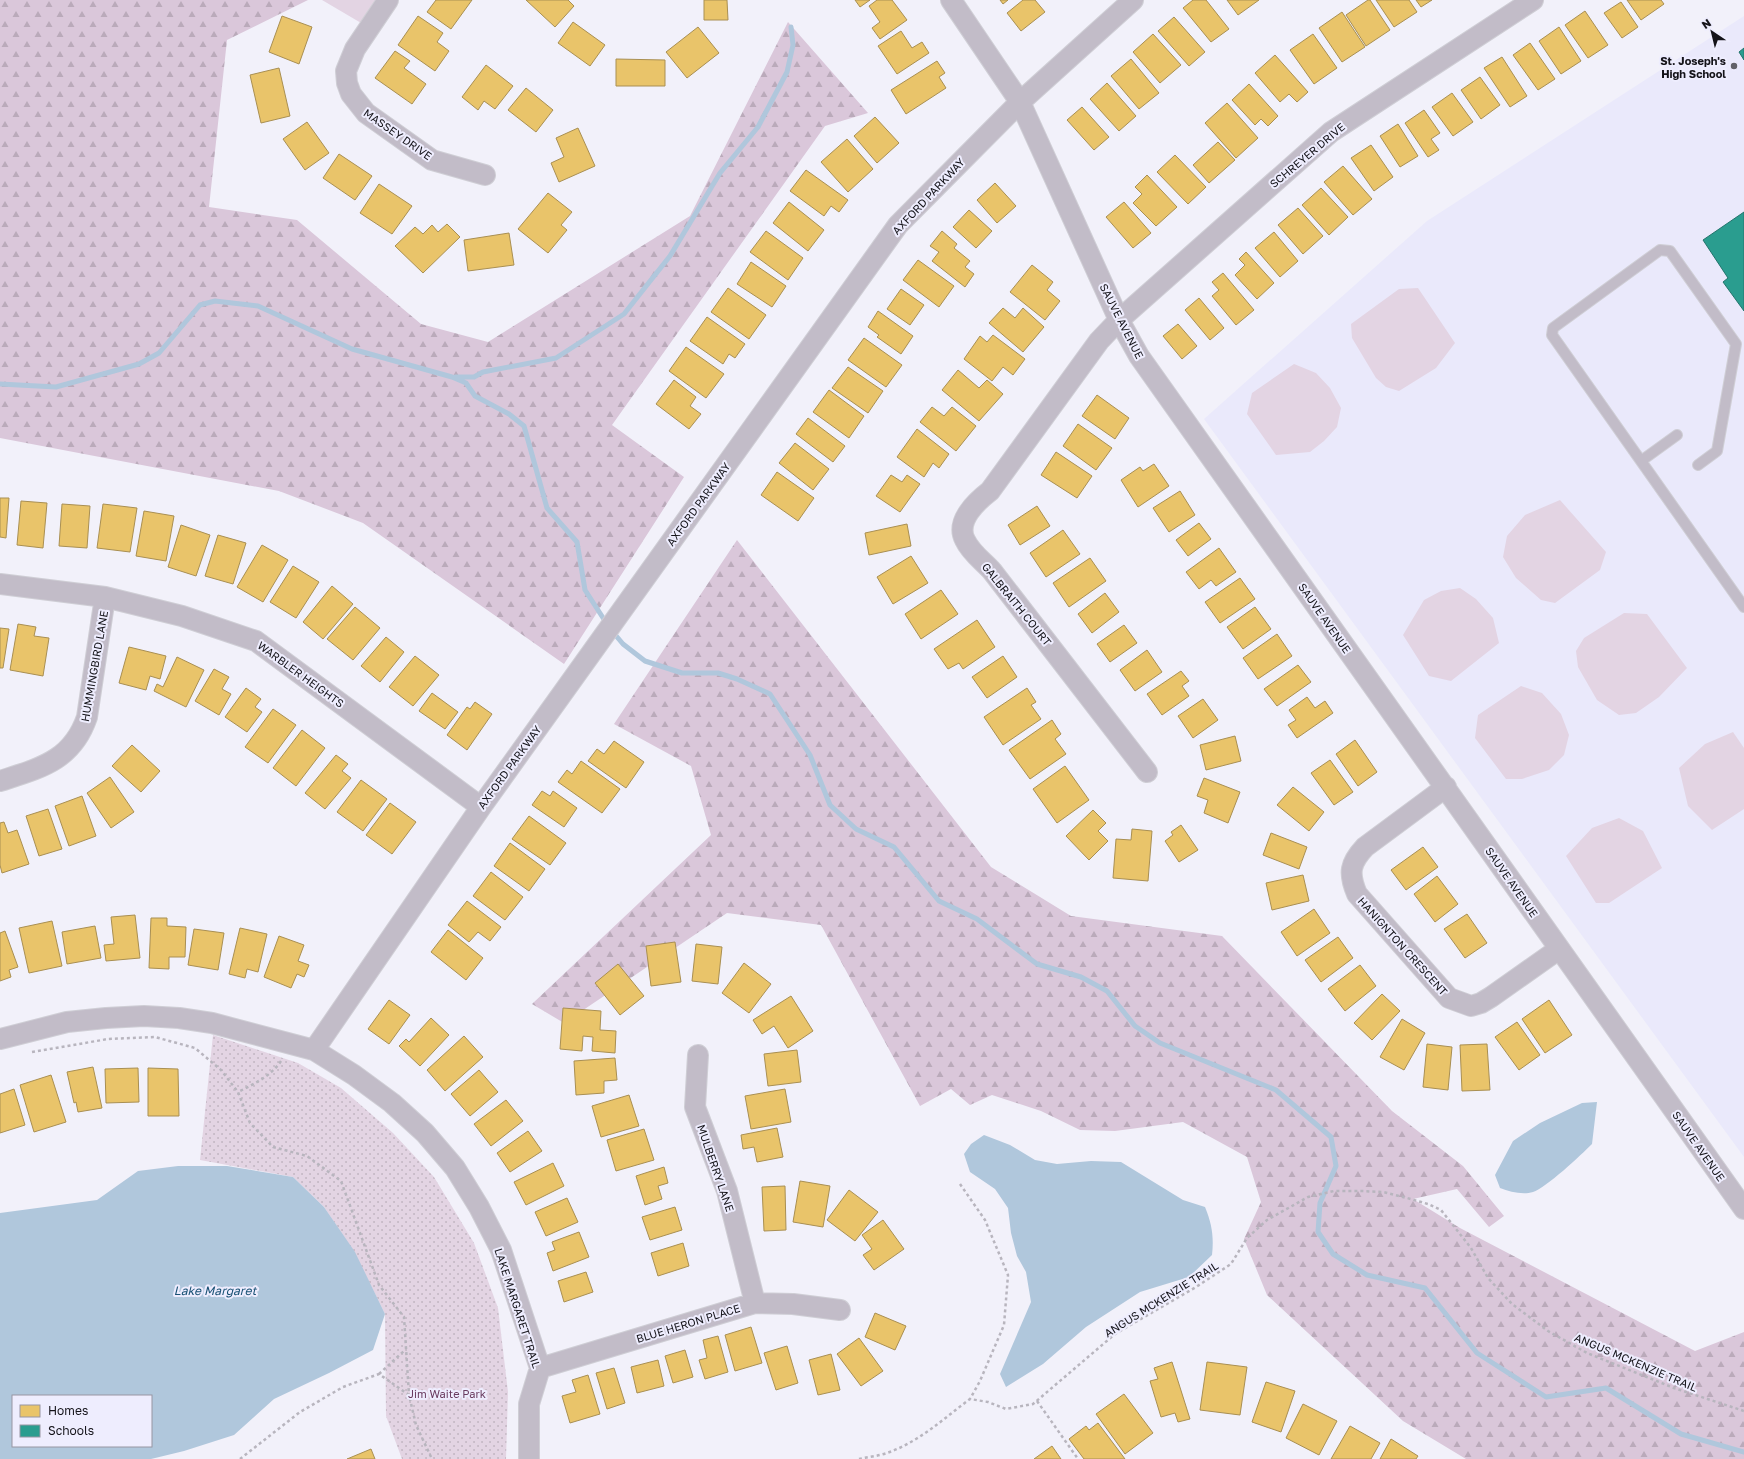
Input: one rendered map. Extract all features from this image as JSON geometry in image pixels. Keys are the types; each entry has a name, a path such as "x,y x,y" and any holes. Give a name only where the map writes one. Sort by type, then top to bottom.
{"street":[{"name":"MASSEY DRIVE","path":"388,0 354,49 346,71 347,83 351,94 366,113 432,160 485,175"},
{"name":"SAUVE AVENUE","path":"951,0 1020,102 1119,320 1139,356 1744,1209"},
{"name":"AXFORD PARKWAY","path":"314,1050 481,806 898,225 1020,102 1133,0"},
{"name":"SCHREYER DRIVE","path":"1119,320 1331,132 1533,0"},
{"name":"GALBRAITH COURT","path":"1119,320 1099,341 990,491 972,506 964,526 964,539 972,551 992,570 1147,772"},
{"name":"WARBLER HEIGHTS","path":"0,584 105,597 182,616 256,641 481,806"},
{"name":"HUMMINGBIRD LANE","path":"0,781 40,768 57,758 72,747 81,733 86,717 105,597"},
{"name":"HANIGNTON CRESCENT","path":"1446,787 1365,847 1357,856 1351,868 1351,882 1357,894 1448,998 1471,1006 1482,1003 1559,949"},
{"name":"LAKE MARGARET TRAIL","path":"0,1039 67,1022 144,1016 179,1018 212,1023 314,1050 354,1075 392,1103 425,1133 455,1168 479,1208 501,1250 540,1368 529,1404 529,1459"},
{"name":"MULBERRY LANE","path":"698,1055 695,1107 726,1191 755,1303"},
{"name":"BLUE HERON PLACE","path":"540,1368 755,1303 793,1304 840,1310"}],"lane":[{"path":"1698,465 1717,451 1736,344 1670,251 1660,250 1553,328 1552,336 1744,607"},
{"path":"1641,461 1677,435"}],"path":[{"path":"29,1052 108,1039 155,1036 194,1048 221,1070 238,1092 250,1123 273,1147 306,1156 341,1181 379,1285 404,1318 405,1350 410,1395 416,1425 432,1459"},
{"path":"238,1092 258,1083 277,1067 292,1044"},
{"path":"859,1459 886,1453 914,1441 953,1413 970,1398 980,1381 1004,1325 1008,1275 985,1220 960,1184"},
{"name":"ANGUS MCKENZIE TRAIL","path":"970,1398 988,1402 1006,1409 1033,1404 1115,1334 1196,1287 1231,1264 1247,1238 1267,1220 1308,1197 1334,1191 1361,1191 1383,1192 1428,1204 1441,1210 1471,1248 1488,1278 1512,1304 1548,1331 1588,1353 1674,1388 1744,1411"},
{"path":"240,1459 300,1412 344,1387 380,1374 405,1350"},
{"path":"380,1374 410,1395"},
{"path":"1037,1401 1078,1459"}],"shaded area":[{"path":"1744,16 1744,1157 1204,419 1427,221"}],"green space":[{"path":"0,0 308,0 227,40 209,207 297,220 421,324 488,342 690,216 788,22 868,113 825,126 612,425 684,477 564,664 363,523 279,491 0,438"},
{"path":"322,0 394,0 373,30"},
{"path":"1418,288 1455,343 1436,368 1399,391 1386,387 1376,378 1352,338 1351,324 1399,289"},
{"path":"1294,364 1316,373 1330,388 1341,408 1337,427 1324,441 1310,452 1276,455 1247,414 1252,393"},
{"path":"1560,500 1606,552 1600,570 1555,603 1541,600 1516,578 1503,557 1507,536 1525,515"},
{"path":"737,540 991,867 1071,916 1222,936 1392,1111 1463,1166 1504,1216 1489,1227 1457,1189 1413,1199 1460,1228 1695,1351 1744,1332 1744,1459 1466,1459 1403,1421 1267,1295 1244,1239 1261,1202 1247,1157 1183,1122 1115,1131 1080,1130 1041,1111 992,1095 970,1105 951,1089 920,1106 821,925 727,913 564,1023 532,1004 711,835 691,766 614,724"},
{"path":"1460,588 1476,599 1493,618 1499,643 1451,681 1429,676 1403,635 1424,600 1441,591"},
{"path":"1624,613 1647,614 1687,668 1659,697 1636,713 1619,715 1597,700 1578,667 1576,651 1584,638"},
{"path":"1521,686 1542,693 1561,714 1569,735 1564,755 1549,770 1522,779 1506,779 1475,738 1478,715"},
{"path":"1733,732 1744,748 1744,809 1712,830 1688,806 1679,768 1705,744"},
{"path":"1619,818 1643,831 1662,868 1609,903 1596,903 1566,856 1592,828"},
{"name":"Jim Waite Park","path":"213,1035 298,1063 341,1088 393,1133 434,1177 474,1243 498,1308 508,1392 506,1459 402,1459 386,1416 385,1314 354,1252 324,1207 293,1177 200,1160"}],"water":[{"path":"1597,1102 1592,1144 1572,1163 1546,1184 1533,1192 1516,1193 1500,1188 1495,1175 1513,1141 1540,1123 1582,1103"},
{"path":"984,1135 1010,1145 1035,1160 1057,1164 1091,1161 1121,1162 1183,1200 1205,1207 1212,1231 1212,1255 1189,1277 1140,1292 1086,1327 1043,1364 1006,1387 1000,1374 1031,1302 1026,1272 1017,1256 1011,1233 1008,1208 995,1189 970,1172 964,1154 971,1144"},
{"name":"Lake Margaret","path":"178,1166 227,1166 293,1177 324,1207 355,1252 385,1314 373,1350 274,1399 234,1435 184,1451 151,1459 0,1459 0,1213 97,1200 138,1171"}],"building: Homes":[{"path":"436,0 472,0 451,29 427,12"},
{"path":"526,0 568,0 574,6 555,27"},
{"path":"704,0 727,0 728,20 704,20"},
{"path":"855,0 870,0 860,7"},
{"path":"877,0 892,0 907,20 880,39 872,28 880,22 869,6"},
{"path":"1000,0 1008,0 1003,4"},
{"path":"1023,0 1035,0 1045,12 1021,31 1007,13"},
{"path":"1193,0 1206,0 1229,29 1211,42 1183,8"},
{"path":"1227,0 1259,0 1238,15"},
{"path":"1370,0 1390,30 1366,46 1346,15"},
{"path":"1376,0 1409,0 1417,12 1394,27"},
{"path":"1416,0 1432,0 1421,7"},
{"path":"1627,0 1661,0 1664,4 1641,20"},
{"path":"1621,2 1638,27 1622,38 1604,13"},
{"path":"1585,11 1608,45 1588,58 1565,25"},
{"path":"1342,12 1365,47 1342,62 1319,28"},
{"path":"282,16 312,27 299,64 269,52"},
{"path":"418,16 443,33 437,42 449,51 435,71 398,45"},
{"path":"1174,17 1205,52 1189,66 1158,31"},
{"path":"573,22 605,45 590,66 558,43"},
{"path":"698,27 719,53 687,78 666,52"},
{"path":"1559,27 1581,61 1561,74 1539,41"},
{"path":"901,31 912,48 922,42 929,53 897,74 878,46"},
{"path":"1153,34 1181,65 1160,83 1133,52"},
{"path":"1313,34 1337,68 1314,84 1290,50"},
{"path":"1530,43 1555,79 1538,90 1513,55"},
{"path":"395,51 410,61 404,68 426,84 412,104 375,78"},
{"path":"1275,55 1308,92 1297,102 1289,94 1280,102 1255,73"},
{"path":"1502,57 1527,96 1510,107 1484,68"},
{"path":"616,59 665,60 665,86 616,86"},
{"path":"1131,59 1159,93 1139,109 1111,76"},
{"path":"937,61 945,73 939,77 946,88 906,114 891,90"},
{"path":"486,65 513,86 495,109 484,101 478,110 462,97"},
{"path":"279,68 290,116 261,123 250,75"},
{"path":"1480,77 1500,105 1481,119 1461,90"},
{"path":"1107,83 1136,116 1119,131 1090,99"},
{"path":"1249,84 1278,116 1268,126 1261,119 1255,125 1232,100"},
{"path":"526,88 553,110 536,132 508,110"},
{"path":"1452,93 1473,122 1453,136 1432,107"},
{"path":"1227,103 1258,138 1236,158 1205,123"},
{"path":"1082,107 1109,137 1094,150 1067,120"},
{"path":"1424,110 1440,133 1431,139 1439,150 1428,157 1405,123"},
{"path":"875,117 899,143 877,163 854,136"},
{"path":"307,122 329,153 305,170 283,139"},
{"path":"1398,124 1418,156 1400,167 1380,136"},
{"path":"578,128 595,166 559,182 551,163 564,157 556,138"},
{"path":"847,139 873,169 848,192 821,162"},
{"path":"1218,142 1235,160 1209,183 1193,165"},
{"path":"1371,145 1393,177 1374,191 1351,158"},
{"path":"339,154 372,176 355,200 323,178"},
{"path":"1175,155 1206,187 1188,204 1157,172"},
{"path":"1343,166 1372,199 1353,215 1324,182"},
{"path":"806,170 848,200 839,212 831,206 824,216 790,191"},
{"path":"1147,175 1177,207 1156,226 1133,203 1142,194 1135,187"},
{"path":"995,183 1016,206 997,223 977,200"},
{"path":"379,184 412,206 392,234 360,213"},
{"path":"1321,188 1348,217 1329,235 1302,205"},
{"path":"548,193 572,212 561,225 567,230 548,253 518,229"},
{"path":"789,202 824,230 808,251 773,223"},
{"path":"1124,202 1151,233 1133,248 1106,217"},
{"path":"1298,208 1323,236 1303,254 1278,225"},
{"path":"969,210 992,231 976,248 953,227"},
{"path":"447,224 460,237 423,273 395,246 415,227 423,234 432,225 438,232"},
{"path":"766,231 803,258 788,280 750,252"},
{"path":"942,231 957,244 954,248 970,261 965,267 974,274 965,287 932,261 939,252 930,246"},
{"path":"1274,232 1298,261 1280,277 1255,248"},
{"path":"509,233 514,265 468,271 464,240"},
{"path":"1246,252 1274,283 1257,299 1235,275 1245,265 1239,259"},
{"path":"918,260 954,286 939,307 903,280"},
{"path":"751,262 786,286 772,307 737,284"},
{"path":"1032,265 1053,282 1047,290 1060,301 1045,320 1010,292"},
{"path":"1223,273 1254,310 1236,325 1212,296 1219,290 1212,282"},
{"path":"728,288 766,315 749,339 711,312"},
{"path":"901,289 924,305 910,325 887,309"},
{"path":"1199,298 1224,328 1210,340 1185,310"},
{"path":"1003,308 1015,318 1023,308 1044,327 1023,352 989,323"},
{"path":"878,311 913,336 901,354 877,337 879,335 868,327"},
{"path":"707,317 745,344 735,358 729,354 723,364 690,341"},
{"path":"1178,324 1197,346 1182,359 1163,336"},
{"path":"993,335 1025,359 1013,375 1003,367 992,381 964,359 980,336 987,342"},
{"path":"864,338 902,365 886,387 848,360"},
{"path":"686,347 724,374 706,398 669,371"},
{"path":"848,367 883,391 868,413 832,388"},
{"path":"958,370 979,388 987,380 1003,394 979,421 942,390"},
{"path":"674,380 696,397 690,406 701,414 689,429 656,404"},
{"path":"829,390 864,416 849,438 813,412"},
{"path":"1097,395 1129,418 1115,439 1082,416"},
{"path":"932,407 944,416 952,407 976,426 956,451 920,422"},
{"path":"808,418 845,446 833,462 796,434"},
{"path":"1078,424 1112,448 1096,470 1063,446"},
{"path":"917,429 949,454 939,468 933,463 924,477 897,457"},
{"path":"795,443 829,469 813,490 779,463"},
{"path":"1056,452 1092,476 1077,498 1041,475"},
{"path":"1154,464 1169,486 1138,507 1121,480 1140,467 1143,471"},
{"path":"777,472 814,498 798,521 761,495"},
{"path":"891,475 902,482 907,475 920,484 900,512 876,496"},
{"path":"1180,491 1195,515 1169,532 1153,508"},
{"path":"0,498 9,498 6,538 0,537"},
{"path":"21,501 47,503 43,548 17,545"},
{"path":"62,504 90,506 87,548 59,546"},
{"path":"103,504 137,508 130,552 97,548"},
{"path":"1037,506 1050,526 1020,545 1008,525"},
{"path":"144,511 174,516 166,561 136,556"},
{"path":"1199,523 1211,539 1188,556 1176,540"},
{"path":"907,524 911,546 869,555 865,533"},
{"path":"181,525 210,535 196,576 168,567"},
{"path":"1063,530 1080,554 1046,577 1030,553"},
{"path":"218,535 246,543 233,584 205,576"},
{"path":"262,545 288,560 263,602 237,587"},
{"path":"1219,548 1236,572 1216,586 1211,580 1199,589 1186,572"},
{"path":"911,556 928,583 893,604 877,577"},
{"path":"1090,558 1106,581 1069,607 1053,583"},
{"path":"293,566 319,582 296,618 270,602"},
{"path":"1240,578 1255,599 1220,623 1205,602"},
{"path":"332,586 353,604 323,639 303,622"},
{"path":"941,590 958,614 921,639 905,614"},
{"path":"1105,593 1119,612 1092,633 1078,614"},
{"path":"355,607 380,628 353,660 327,639"},
{"path":"1255,607 1271,629 1243,649 1227,627"},
{"path":"977,620 995,647 963,669 959,663 948,669 934,649"},
{"path":"18,624 36,627 34,636 49,638 43,676 10,670"},
{"path":"1124,625 1137,643 1110,662 1097,644"},
{"path":"0,628 9,629 3,668 0,668"},
{"path":"1277,634 1292,656 1258,679 1243,658"},
{"path":"386,637 404,652 380,682 361,666"},
{"path":"129,647 166,656 160,679 150,676 146,690 119,683"},
{"path":"1147,650 1162,672 1135,691 1120,670"},
{"path":"415,656 439,675 413,706 389,687"},
{"path":"1003,656 1017,677 987,698 972,677"},
{"path":"177,657 204,670 186,707 154,691 157,684 163,687"},
{"path":"1298,665 1311,682 1277,706 1264,689"},
{"path":"214,669 229,677 222,689 231,694 219,715 195,701"},
{"path":"1181,671 1189,681 1182,686 1189,696 1162,715 1147,694"},
{"path":"246,688 261,699 255,707 262,712 247,732 225,717"},
{"path":"1027,688 1036,702 1031,705 1041,719 1003,745 984,717"},
{"path":"432,693 458,712 445,729 419,711"},
{"path":"1307,697 1315,708 1325,701 1333,713 1297,738 1288,725 1296,720 1289,710"},
{"path":"1203,699 1218,720 1193,738 1178,716"},
{"path":"475,702 492,714 467,750 447,735 467,707 470,709"},
{"path":"273,709 296,725 268,763 245,747"},
{"path":"1052,720 1061,734 1055,739 1066,754 1030,779 1009,750"},
{"path":"302,730 325,748 296,786 273,768"},
{"path":"1235,736 1241,761 1206,770 1200,745"},
{"path":"1355,740 1377,772 1358,786 1336,754"},
{"path":"614,741 644,762 626,788 588,761 597,749 604,754"},
{"path":"132,745 160,771 141,792 112,766"},
{"path":"336,755 348,764 342,771 351,778 325,809 305,793"},
{"path":"1330,760 1353,792 1334,805 1311,773"},
{"path":"581,761 620,789 602,813 558,782 567,770 572,774"},
{"path":"1065,766 1089,800 1057,823 1033,789"},
{"path":"110,777 134,812 111,828 87,793"},
{"path":"1204,778 1240,792 1228,823 1204,813 1208,800 1197,796"},
{"path":"361,780 387,799 363,831 337,812"},
{"path":"1293,787 1324,812 1309,831 1277,805"},
{"path":"542,791 550,796 553,791 577,808 564,827 532,805"},
{"path":"82,796 96,836 69,846 55,806"},
{"path":"390,803 416,822 392,854 366,835"},
{"path":"48,809 62,849 39,856 26,816"},
{"path":"1093,810 1106,823 1098,831 1108,841 1089,860 1066,836"},
{"path":"529,816 566,843 550,865 512,839"},
{"path":"4,822 8,833 17,830 29,864 2,873 0,865 0,823"},
{"path":"1181,825 1198,850 1179,862 1165,841 1173,835 1171,832"},
{"path":"1132,829 1152,831 1148,881 1113,878 1116,839 1131,840"},
{"path":"1271,833 1307,847 1299,869 1263,855"},
{"path":"510,843 545,869 529,891 494,866"},
{"path":"1423,847 1438,867 1406,890 1391,870"},
{"path":"491,872 523,897 505,920 473,896"},
{"path":"1303,875 1309,901 1272,910 1266,883"},
{"path":"1437,876 1458,904 1435,922 1414,894"},
{"path":"467,901 501,927 490,941 478,932 469,942 448,925"},
{"path":"1314,909 1330,933 1297,956 1281,932"},
{"path":"1467,914 1487,943 1465,958 1444,929"},
{"path":"135,915 140,958 106,961 104,945 114,944 111,917"},
{"path":"151,918 167,918 167,926 186,927 185,957 169,957 169,969 149,968"},
{"path":"52,921 62,966 29,973 19,928"},
{"path":"95,926 101,958 67,964 62,932"},
{"path":"240,928 267,934 258,972 247,969 245,978 229,974"},
{"path":"194,929 224,933 218,970 188,965"},
{"path":"448,930 483,958 466,980 431,952"},
{"path":"5,931 18,967 9,970 11,977 0,981 0,933"},
{"path":"279,936 304,945 298,961 309,965 304,977 297,974 291,988 264,977"},
{"path":"1338,937 1353,958 1321,982 1305,960"},
{"path":"675,942 681,982 651,986 646,946"},
{"path":"696,944 722,947 718,984 692,981"},
{"path":"744,963 771,984 749,1013 722,993"},
{"path":"618,964 644,996 620,1015 595,983"},
{"path":"1360,965 1376,986 1345,1011 1328,989"},
{"path":"1382,994 1400,1011 1372,1040 1354,1023"},
{"path":"791,996 813,1031 788,1048 774,1026 762,1034 753,1020"},
{"path":"389,1000 410,1015 389,1044 368,1029"},
{"path":"1549,1000 1572,1035 1545,1053 1522,1019"},
{"path":"563,1008 601,1011 600,1030 616,1031 615,1053 592,1051 593,1037 583,1036 582,1051 560,1049"},
{"path":"431,1018 449,1035 420,1066 399,1046 406,1039 409,1042"},
{"path":"1402,1019 1425,1033 1404,1070 1380,1057"},
{"path":"1517,1022 1540,1055 1519,1070 1495,1037"},
{"path":"464,1036 483,1057 445,1091 427,1070"},
{"path":"1427,1044 1452,1047 1448,1090 1423,1087"},
{"path":"1487,1044 1490,1090 1462,1091 1460,1045"},
{"path":"797,1050 801,1082 768,1086 764,1054"},
{"path":"615,1058 617,1080 604,1081 604,1093 576,1095 574,1061"},
{"path":"93,1067 102,1108 78,1112 76,1102 74,1103 67,1072"},
{"path":"138,1068 139,1102 106,1103 105,1069"},
{"path":"148,1068 178,1069 179,1116 148,1116"},
{"path":"479,1070 498,1092 470,1116 451,1094"},
{"path":"51,1075 66,1122 34,1132 20,1085"},
{"path":"14,1089 25,1125 0,1133 0,1094"},
{"path":"785,1089 791,1122 751,1129 745,1096"},
{"path":"629,1095 639,1126 601,1137 592,1106"},
{"path":"506,1100 523,1121 491,1146 474,1124"},
{"path":"777,1128 783,1157 757,1162 754,1147 743,1149 741,1135"},
{"path":"644,1129 654,1160 616,1171 607,1140"},
{"path":"528,1131 542,1151 510,1172 497,1153"},
{"path":"553,1163 564,1186 526,1205 514,1182"},
{"path":"664,1167 668,1183 658,1186 662,1199 645,1205 636,1176"},
{"path":"800,1181 830,1186 823,1227 793,1222"},
{"path":"785,1186 786,1230 764,1231 762,1187"},
{"path":"849,1190 878,1212 855,1241 827,1220"},
{"path":"567,1198 578,1222 546,1236 535,1212"},
{"path":"675,1207 682,1230 650,1240 642,1217"},
{"path":"883,1220 904,1249 874,1270 863,1255 872,1249 862,1235"},
{"path":"579,1232 589,1257 553,1271 547,1253 555,1250 552,1242"},
{"path":"683,1243 689,1266 658,1276 651,1253"},
{"path":"586,1272 593,1292 564,1302 558,1281"},
{"path":"875,1313 906,1326 895,1350 865,1337"},
{"path":"751,1327 762,1363 735,1371 725,1335"},
{"path":"718,1336 728,1372 705,1379 699,1360 707,1358 703,1340"},
{"path":"859,1338 883,1371 861,1386 837,1354"},
{"path":"787,1346 798,1383 776,1390 764,1353"},
{"path":"685,1350 693,1377 673,1383 665,1356"},
{"path":"831,1354 840,1390 818,1395 809,1360"},
{"path":"658,1360 664,1386 637,1393 631,1367"},
{"path":"1172,1362 1190,1419 1178,1422 1175,1413 1161,1417 1150,1381 1158,1379 1154,1368"},
{"path":"1207,1362 1247,1367 1240,1415 1200,1410"},
{"path":"614,1368 625,1403 607,1409 596,1373"},
{"path":"588,1375 600,1414 570,1423 562,1396 576,1392 572,1380"},
{"path":"1266,1382 1295,1391 1281,1432 1252,1422"},
{"path":"1124,1394 1153,1433 1125,1454 1096,1414"},
{"path":"1303,1404 1337,1421 1319,1455 1286,1438"},
{"path":"1098,1423 1125,1459 1084,1459 1069,1439 1086,1426 1089,1430"},
{"path":"1350,1426 1380,1443 1371,1459 1331,1459"},
{"path":"1391,1439 1418,1456 1416,1459 1380,1459"},
{"path":"1052,1446 1061,1459 1034,1459"},
{"path":"371,1449 375,1459 347,1459"}],"building: Schools":[{"path":"1744,48 1744,60 1739,52"},
{"path":"1744,212 1744,311 1723,282 1728,278 1703,240"}],"waterway":[{"path":"455,377 474,377 483,372 556,358 624,314 670,256 720,173 758,127 787,72 793,45 791,27"},
{"path":"0,384 56,387 139,364 159,353 200,305 215,301 258,306 352,349 452,377 466,383 475,396 509,414 524,426 547,508 577,542 585,590 607,624"},
{"path":"612,631 623,644 645,661 682,673 718,673 737,679 770,694 810,755 830,805 856,829 894,847 939,901 977,919 1037,964 1081,977 1107,991 1135,1026 1160,1043 1276,1090 1331,1137 1336,1166 1320,1203 1318,1232 1333,1254 1367,1275 1425,1288 1477,1353 1546,1397 1606,1388 1681,1434 1744,1452"}],"place":[{"name":"St. Joseph's High School","path":"1734,66"}]}
